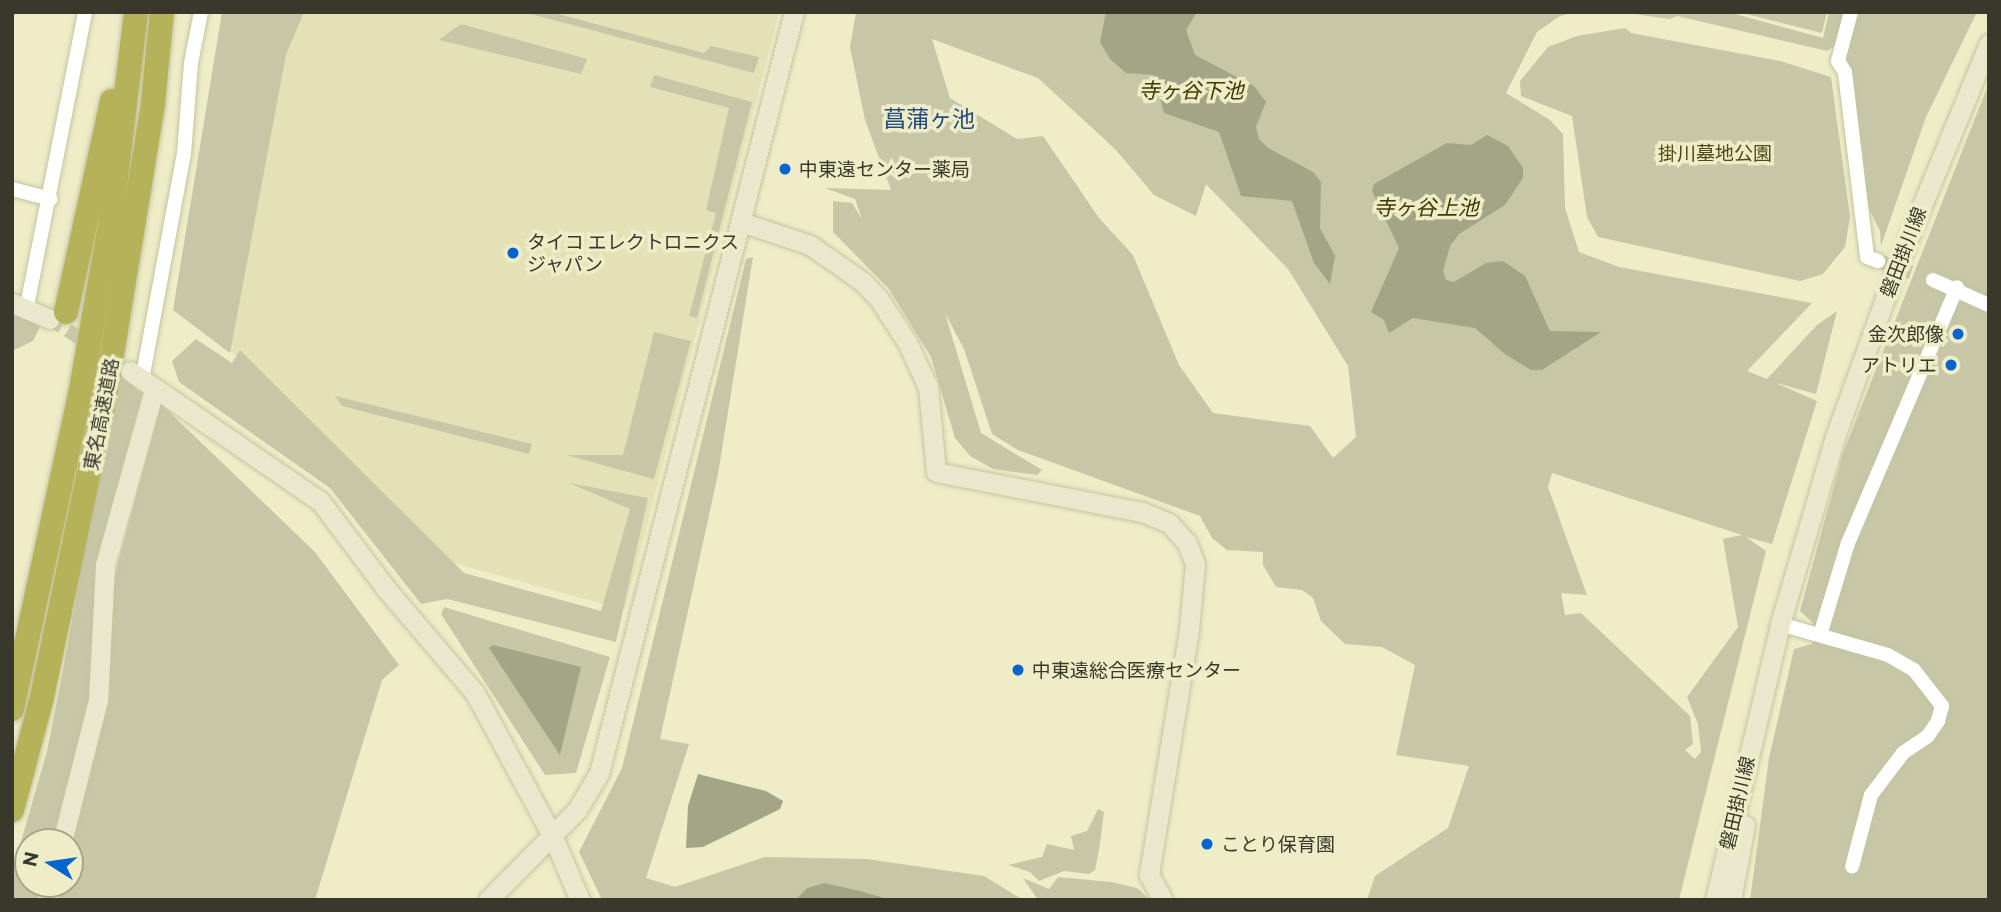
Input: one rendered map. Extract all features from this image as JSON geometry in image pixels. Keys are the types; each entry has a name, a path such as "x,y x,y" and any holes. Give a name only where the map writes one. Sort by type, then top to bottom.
{"highway":[{"path":"58,315 130,12"},
{"name":"東名高速道路","path":"12,709 80,395 111,219 136,12"},
{"name":"東名高速道路","path":"12,810 79,526 153,103 162,12"},
{"path":"153,103 171,12"}],"street":[{"path":"58,315 20,304 51,199 85,12"},
{"path":"66,828 98,700 105,565 184,154 191,63 201,12"},
{"path":"488,900 554,837 577,810 599,773 794,12"},
{"path":"1851,12 1838,61 1845,72 1867,257 1878,261"},
{"name":"磐田掛川線","path":"1715,900 1780,624 1841,421 1896,268 1989,44"},
{"path":"12,189 51,199"},
{"path":"741,222 810,245 863,282 879,299 907,342 928,387 936,472 1142,512 1169,523 1188,543 1195,564 1189,630 1149,875 1163,900"},
{"path":"1933,280 1957,287 1989,305"},
{"path":"1820,635 1848,543 1910,387 1957,287"},
{"path":"142,380 320,501 387,590 475,692 554,837 580,900"},
{"path":"1780,624 1888,655 1914,670 1942,706 1938,721 1927,736 1903,753 1876,786 1852,867"},
{"name":"磐田掛川線","path":"1731,900 1780,624"}],"shaded area":[{"path":"249,12 779,12 625,610 453,563 221,342"}],"green space":[{"path":"222,12 304,12 286,55 230,353 173,310"},
{"path":"523,12 551,12 704,53 711,46 759,57 754,73"},
{"path":"856,12 1576,12 1560,16 1537,32 1506,93 1550,120 1563,134 1565,208 1579,252 1619,267 1812,303 1747,371 1767,379 1817,325 1837,311 1816,394 1776,383 1817,401 1772,544 1746,537 1766,551 1679,900 1367,900 1375,876 1448,828 1469,766 1396,755 1415,665 1382,647 1345,644 1321,621 1313,598 1302,590 1276,587 1263,565 1263,552 1227,550 1212,538 1200,516 1018,450 992,434 964,349 945,313 981,433 1042,470 1037,475 993,469 970,456 955,438 931,357 889,289 833,232 833,201 852,203 862,219 855,199 825,188 891,190 865,120 850,47","holes":["932,39 1038,78 1115,149 1154,195 1196,216 1206,184 1288,269 1348,366 1356,437 1333,458 1310,426 1213,413 1179,365 1133,255 1099,218 1043,136 1017,139 950,98","1552,473 1742,535 1723,539 1738,627 1687,697 1698,724 1701,752 1695,759 1685,750 1693,744 1690,716 1581,613 1565,615 1561,593 1587,595 1548,487"]},
{"path":"1619,12 1728,12 1823,38 1829,12 1843,12 1837,45 1827,51 1677,16 1670,19"},
{"path":"1738,12 1827,12 1822,33"},
{"path":"1857,12 1977,12 1926,117 1881,246 1880,231 1866,203 1844,61"},
{"path":"461,24 587,59 581,74 439,40"},
{"name":"掛川墓地公園","path":"1625,28 1631,33 1780,61 1831,77 1850,217 1845,247 1823,274 1800,281 1598,237 1587,217 1572,116 1521,96 1520,81 1548,47 1577,36"},
{"path":"654,75 752,102 697,318 689,316 716,213 706,210 729,108 650,87"},
{"path":"1989,83 1989,900 1750,900 1769,758 1794,649 1812,644 1816,635 1811,633 1813,623 1800,611 1843,453"},
{"path":"753,257 718,474 660,739 689,744 646,878 675,887 765,857 867,859 984,876 1023,900 891,900 824,883 807,888 795,900 602,900 579,852 622,768 746,259"},
{"path":"12,314 44,318 33,341 12,351"},
{"path":"654,332 691,341 654,479 566,455 623,455"},
{"path":"196,339 232,363 240,350 464,573 601,611 630,509 569,483 648,498 616,642 447,599 421,604 330,488 179,382 172,361"},
{"path":"116,373 143,394 96,563 92,699 57,828 25,828 47,751"},
{"path":"335,396 532,444 529,454 342,406"},
{"path":"161,404 315,552 399,665 382,680 315,900 58,900 84,898 84,828 76,828 109,698 113,582"},
{"path":"444,607 610,657 576,773 545,775 441,614"},
{"path":"1098,809 1104,812 1100,844 1095,870 1089,874 1064,871 1039,881 1030,872 1008,865 1042,857 1047,844 1074,850 1071,836 1087,831"},
{"path":"14,866 14,898 39,900 12,900"},
{"path":"1058,877 1111,882 1137,888 1150,900 1038,900 1023,878 1049,889"}],"water":[{"name":"寺ヶ谷下池","path":"1106,12 1197,12 1186,30 1195,55 1254,86 1266,102 1256,127 1259,139 1268,148 1313,172 1321,182 1320,228 1335,256 1330,284 1314,263 1292,201 1241,196 1219,132 1164,113 1154,75 1126,73 1110,59 1100,42"},
{"name":"寺ヶ谷上池","path":"1487,135 1508,146 1523,168 1523,178 1505,205 1459,234 1450,246 1443,271 1446,280 1454,282 1486,263 1503,261 1525,276 1550,331 1601,332 1542,370 1531,370 1505,354 1475,328 1413,318 1389,333 1384,320 1371,312 1399,248 1372,191 1374,184 1447,143 1471,145"},
{"path":"493,645 581,667 560,755 489,648"},
{"path":"698,774 766,791 783,801 780,809 703,847 686,848 688,806"},
{"path":"824,883 891,900 795,900 807,888"}],"tunnel":[{"path":"1878,261 1933,280"},
{"path":"50,319 94,347"}],"place":[{"name":"中東遠センター薬局","path":"785,169"},
{"name":"タイコ エレクトロニクス ジャパン","path":"513,253"},
{"name":"金次郎像","path":"1958,334"},
{"name":"アトリエ","path":"1951,365"},
{"name":"中東遠総合医療センター","path":"1018,670"},
{"name":"ことり保育園","path":"1207,844"}],"district":[{"name":"菖蒲ヶ池","path":"929,118"}]}
